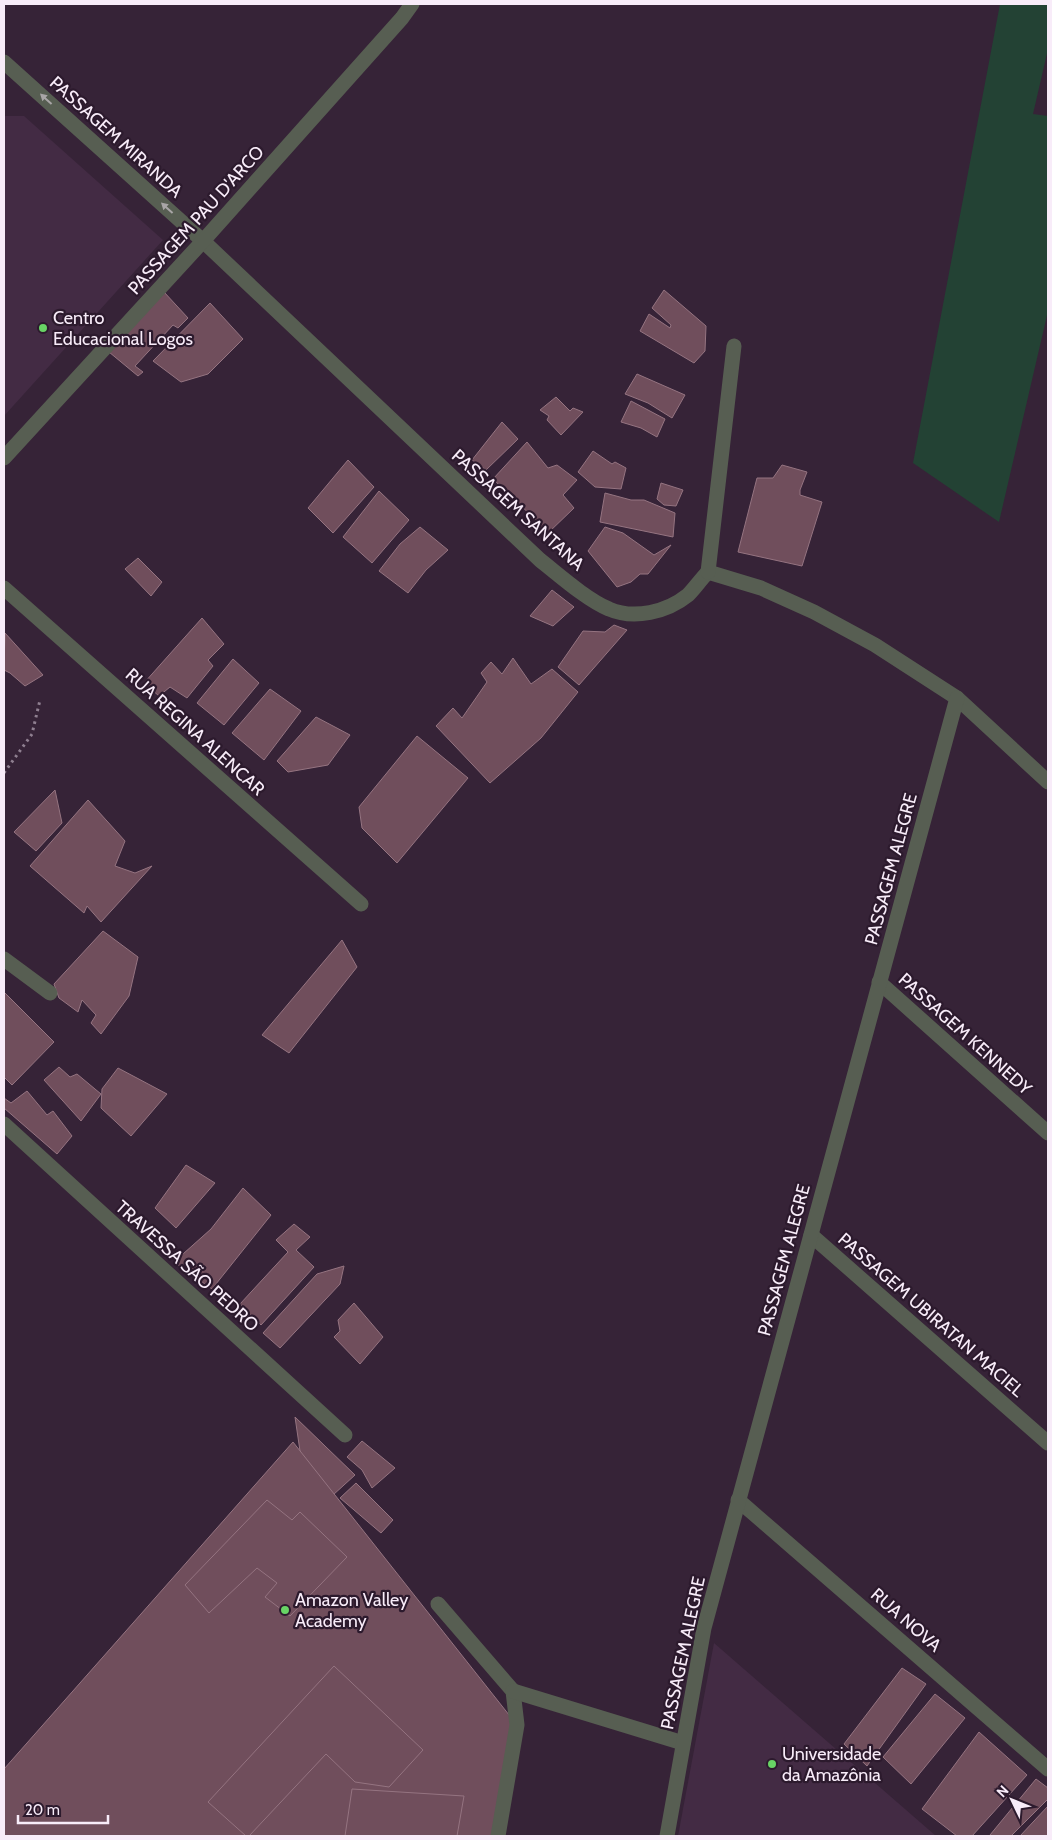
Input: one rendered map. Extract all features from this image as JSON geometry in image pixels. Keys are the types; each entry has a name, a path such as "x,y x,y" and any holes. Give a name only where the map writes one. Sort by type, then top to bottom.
{"street":[{"name":"PASSAGEM PAU D'ARCO","path":"4,458 203,241 402,18 412,4"},
{"name":"PASSAGEM MIRANDA","path":"4,62 203,241"},
{"name":"PASSAGEM SANTANA","path":"203,241 540,560 580,591 609,609 631,614 662,610 688,595 708,572"},
{"path":"734,346 708,572 761,588 814,612 875,645 957,698 1048,782"},
{"name":"RUA REGINA ALENCAR","path":"4,588 361,904"},
{"name":"PASSAGEM ALEGRE","path":"667,1836 704,1628 957,698"},
{"path":"4,959 50,993"},
{"name":"PASSAGEM KENNEDY","path":"879,982 1048,1134"},
{"name":"TRAVESSA SÃO PEDRO","path":"4,1124 345,1435"},
{"name":"PASSAGEM UBIRATAN MACIEL","path":"811,1235 1048,1443"},
{"name":"RUA NOVA","path":"738,1500 1048,1769"},
{"path":"438,1604 513,1691 683,1743"},
{"path":"498,1836 517,1725 513,1691"}],"path":[{"path":"4,773 32,734 40,700"}],"shaded area":[{"name":"Centro Educacional Logos","path":"4,116 24,116 163,240 4,416"},
{"name":"Universidade da Amazônia","path":"714,1643 936,1836 678,1836"}],"green space":[{"path":"1000,4 1048,4 1048,49 1033,114 1048,116 1048,311 999,522 913,463"}],"building":[{"path":"664,290 706,326 705,351 694,363 640,331 649,314 670,328 671,325 652,308"},
{"path":"164,292 188,318 178,328 173,325 135,366 143,372 138,376 109,352"},
{"path":"210,303 243,339 208,374 181,382 153,361"},
{"path":"637,374 685,395 672,418 648,403 625,394"},
{"path":"556,397 570,411 573,408 583,412 561,435 547,420 549,416 540,410"},
{"path":"631,401 665,419 657,437 641,428 621,422"},
{"path":"502,422 518,439 486,470 472,460"},
{"path":"527,442 548,468 557,465 577,480 563,495 574,508 547,534 537,525 538,522 493,479"},
{"path":"593,451 612,464 615,462 626,468 621,489 595,487 578,472"},
{"path":"348,460 374,487 333,533 308,508"},
{"path":"782,465 807,472 800,495 822,502 802,566 738,552 757,478 773,478"},
{"path":"661,483 683,490 676,506 664,505 657,499"},
{"path":"379,491 409,520 372,563 343,537"},
{"path":"605,493 631,500 644,500 675,513 673,537 600,522"},
{"path":"420,527 448,550 426,570 408,593 379,571 400,544"},
{"path":"605,527 623,533 654,555 671,545 648,574 640,574 631,582 617,587 588,551"},
{"path":"138,558 162,582 151,596 125,569"},
{"path":"552,590 574,607 553,626 530,616"},
{"path":"202,618 224,644 208,660 213,666 187,698 170,687 159,696 144,683"},
{"path":"614,625 627,630 579,685 558,667 583,631 605,632"},
{"path":"5,633 43,675 25,686 4,670"},
{"path":"513,658 531,684 552,669 578,692 541,738 490,783 436,726 453,708 462,718 487,682 481,673 491,662 502,674"},
{"path":"233,659 259,683 224,725 197,703"},
{"path":"270,689 301,711 264,760 232,733"},
{"path":"316,717 350,735 328,765 288,772 277,761"},
{"path":"417,736 468,778 397,863 362,828 359,807"},
{"path":"55,790 62,823 36,851 14,832"},
{"path":"88,800 125,841 115,866 135,873 152,866 101,922 87,906 84,913 30,866"},
{"path":"103,931 138,957 129,996 101,1034 91,1023 96,1015 82,1000 78,1012 59,998 54,984"},
{"path":"342,940 357,967 289,1053 262,1035"},
{"path":"4,992 54,1042 12,1085 4,1077"},
{"path":"59,1067 70,1077 77,1074 101,1094 81,1121 44,1080"},
{"path":"118,1068 167,1094 131,1136 101,1108 102,1089"},
{"path":"27,1091 47,1115 53,1111 72,1136 57,1154 4,1108 4,1098 11,1103"},
{"path":"186,1165 215,1183 176,1228 155,1208"},
{"path":"243,1188 271,1215 212,1289 174,1262 211,1229"},
{"path":"294,1224 310,1237 296,1250 314,1267 261,1325 240,1304 288,1252 276,1240"},
{"path":"344,1266 340,1284 280,1348 263,1333 317,1274"},
{"path":"354,1303 383,1337 360,1364 334,1337 340,1331 338,1320"},
{"path":"295,1417 355,1475 322,1505 289,1473 300,1451"},
{"path":"362,1441 395,1468 372,1488 362,1470 347,1457"},
{"name":"Amazon Valley Academy","path":"293,1442 517,1725 502,1836 4,1836 4,1769"},
{"path":"356,1483 393,1520 381,1533 340,1498"},
{"path":"267,1500 292,1520 300,1512 347,1557 290,1616 265,1597 277,1583 257,1568 209,1613 185,1585"},
{"path":"334,1666 423,1750 389,1787 355,1782 326,1754 249,1836 246,1836 208,1802"},
{"path":"902,1668 926,1684 867,1766 844,1744"},
{"path":"935,1694 965,1718 911,1784 883,1757"},
{"path":"979,1732 1027,1775 972,1836 957,1836 922,1809"},
{"path":"1036,1779 1048,1788 1048,1799 1011,1836 991,1836 990,1835"},
{"path":"352,1789 464,1796 457,1836 345,1836"},
{"path":"1048,1806 1048,1836 1020,1836"}],"place":[{"name":"Centro Educacional Logos","path":"43,328"},
{"name":"Amazon Valley Academy","path":"285,1610"},
{"name":"Universidade da Amazônia","path":"772,1764"}]}
